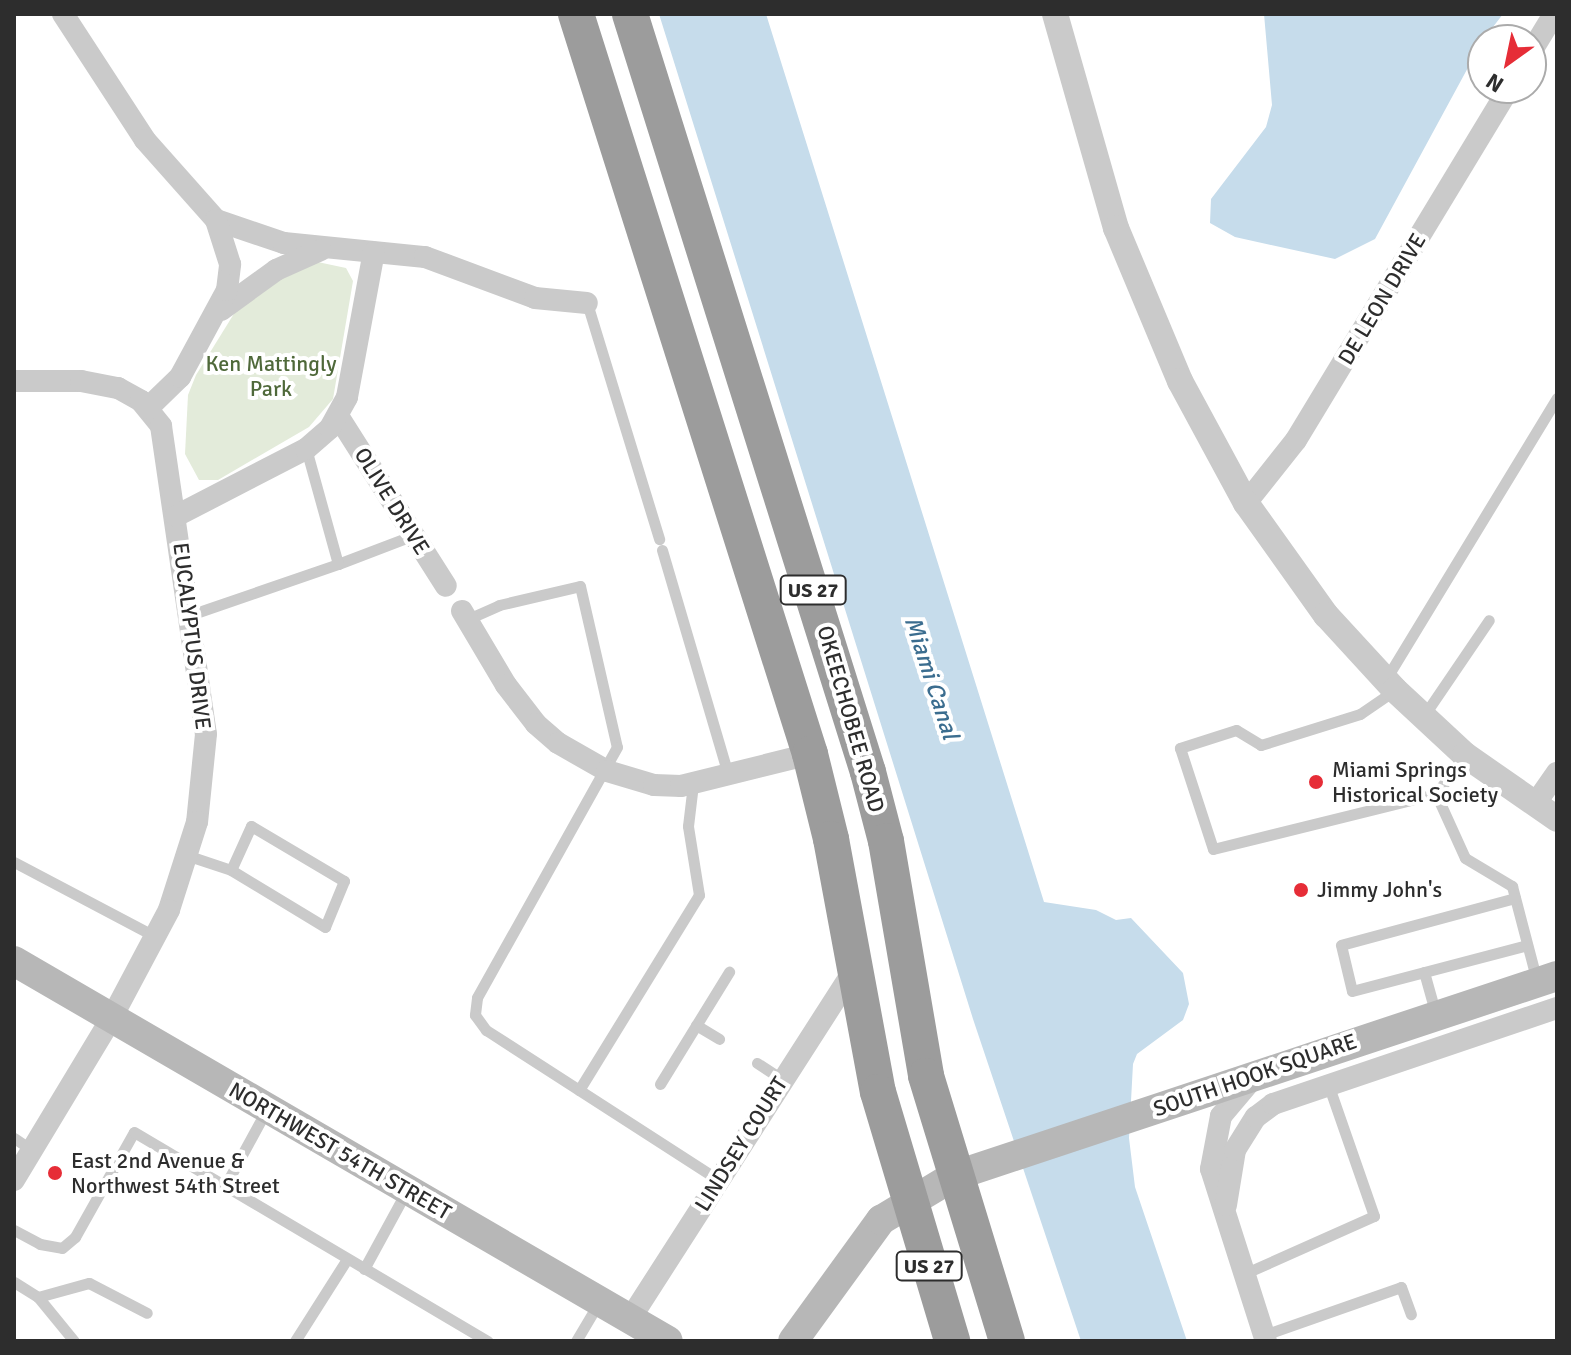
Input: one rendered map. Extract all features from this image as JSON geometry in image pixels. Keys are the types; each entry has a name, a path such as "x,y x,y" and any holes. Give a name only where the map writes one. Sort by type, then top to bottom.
{"highway":[{"name":"US 27","path":"576,14 810,754 877,1088 952,1341"},
{"name":"OKEECHOBEE ROAD","path":"630,14 868,772 886,841 926,1076 954,1176 1007,1341"}],"main road":[{"name":"NORTHWEST 54TH STREET","path":"14,961 668,1341"},
{"name":"SOUTH HOOK SQUARE","path":"793,1341 863,1238 908,1201 954,1176 1013,1152 1167,1106 1257,1073 1551,977"}],"street":[{"path":"14,381 96,383 126,392 148,408 180,377 218,311 230,273 216,220 145,140 63,14"},
{"path":"1055,14 1116,228 1180,381 1246,503 1308,592 1390,685 1465,755 1557,819"},
{"name":"DE LEON DRIVE","path":"1246,503 1296,440 1499,104"},
{"path":"216,220 270,240 445,262 535,298 587,303"},
{"path":"218,311 276,270 326,248"},
{"path":"176,516 306,449 338,416 350,383 374,252"},
{"name":"EUCALYPTUS DRIVE","path":"14,1180 23,1144 111,1019 156,937 189,856 202,793 206,734 190,615 164,436 148,408"},
{"name":"OLIVE DRIVE","path":"338,416 446,586"},
{"path":"465,615 506,685 536,724 558,743 607,771 654,785 693,784 810,754"},
{"path":"1535,804 1557,773"},
{"path":"1535,804 1557,837"},
{"name":"LINDSEY COURT","path":"630,1319 855,969"},
{"name":"SOUTH HOOK SQUARE","path":"1226,1205 1235,1150 1256,1117 1298,1091 1557,1008"},
{"path":"1436,1015 1444,1046"},
{"path":"1257,1073 1221,1116 1213,1140 1211,1169 1226,1205 1265,1338"}],"lane":[{"path":"587,303 728,774"},
{"path":"1465,755 1436,794 1213,849 1180,748 1236,730 1261,745 1360,714 1390,685 1557,398"},
{"path":"306,449 338,564"},
{"path":"190,615 414,535"},
{"path":"465,615 580,586 616,726 617,747 607,771 475,1006 486,1030 719,1180"},
{"path":"1423,717 1489,620"},
{"path":"579,1090 699,895 688,826 693,784"},
{"path":"1436,794 1465,858 1512,886 1527,945 1551,977"},
{"path":"189,856 231,870 325,927 344,881 251,826 231,870"},
{"path":"14,862 156,937"},
{"path":"1515,898 1341,945 1352,991 1527,945"},
{"path":"660,1084 729,972"},
{"path":"1424,972 1436,1015"},
{"path":"696,1025 719,1039"},
{"path":"757,1063 782,1079"},
{"path":"1246,1273 1374,1216 1328,1082"},
{"path":"225,1186 267,1109"},
{"path":"14,1230 62,1248 75,1237 134,1132 488,1341"},
{"path":"364,1269 408,1190"},
{"path":"295,1341 347,1259"},
{"path":"14,1282 38,1297 74,1341"},
{"path":"38,1297 89,1283 147,1313"},
{"path":"1265,1338 1401,1287 1411,1314"},
{"path":"576,1341 600,1302"}],"green space":[{"name":"Ken Mattingly Park","path":"313,261 346,268 353,281 333,399 309,427 218,480 199,480 185,454 188,395 196,375 240,304 263,283"}],"water":[{"name":"Miami Canal","path":"659,14 766,14 1044,902 1096,910 1116,920 1131,918 1183,973 1189,1004 1183,1020 1137,1054 1133,1064 1129,1138 1135,1187 1187,1341 1081,1341 973,1019"},
{"path":"1264,14 1503,14 1495,24 1467,24 1467,69 1375,239 1335,259 1235,237 1210,223 1211,199 1266,127 1272,105"}],"place":[{"name":"Miami Springs Historical Society","path":"1316,782"},
{"name":"Jimmy John's","path":"1301,890"},
{"name":"East 2nd Avenue & Northwest 54th Street","path":"55,1173"}]}
